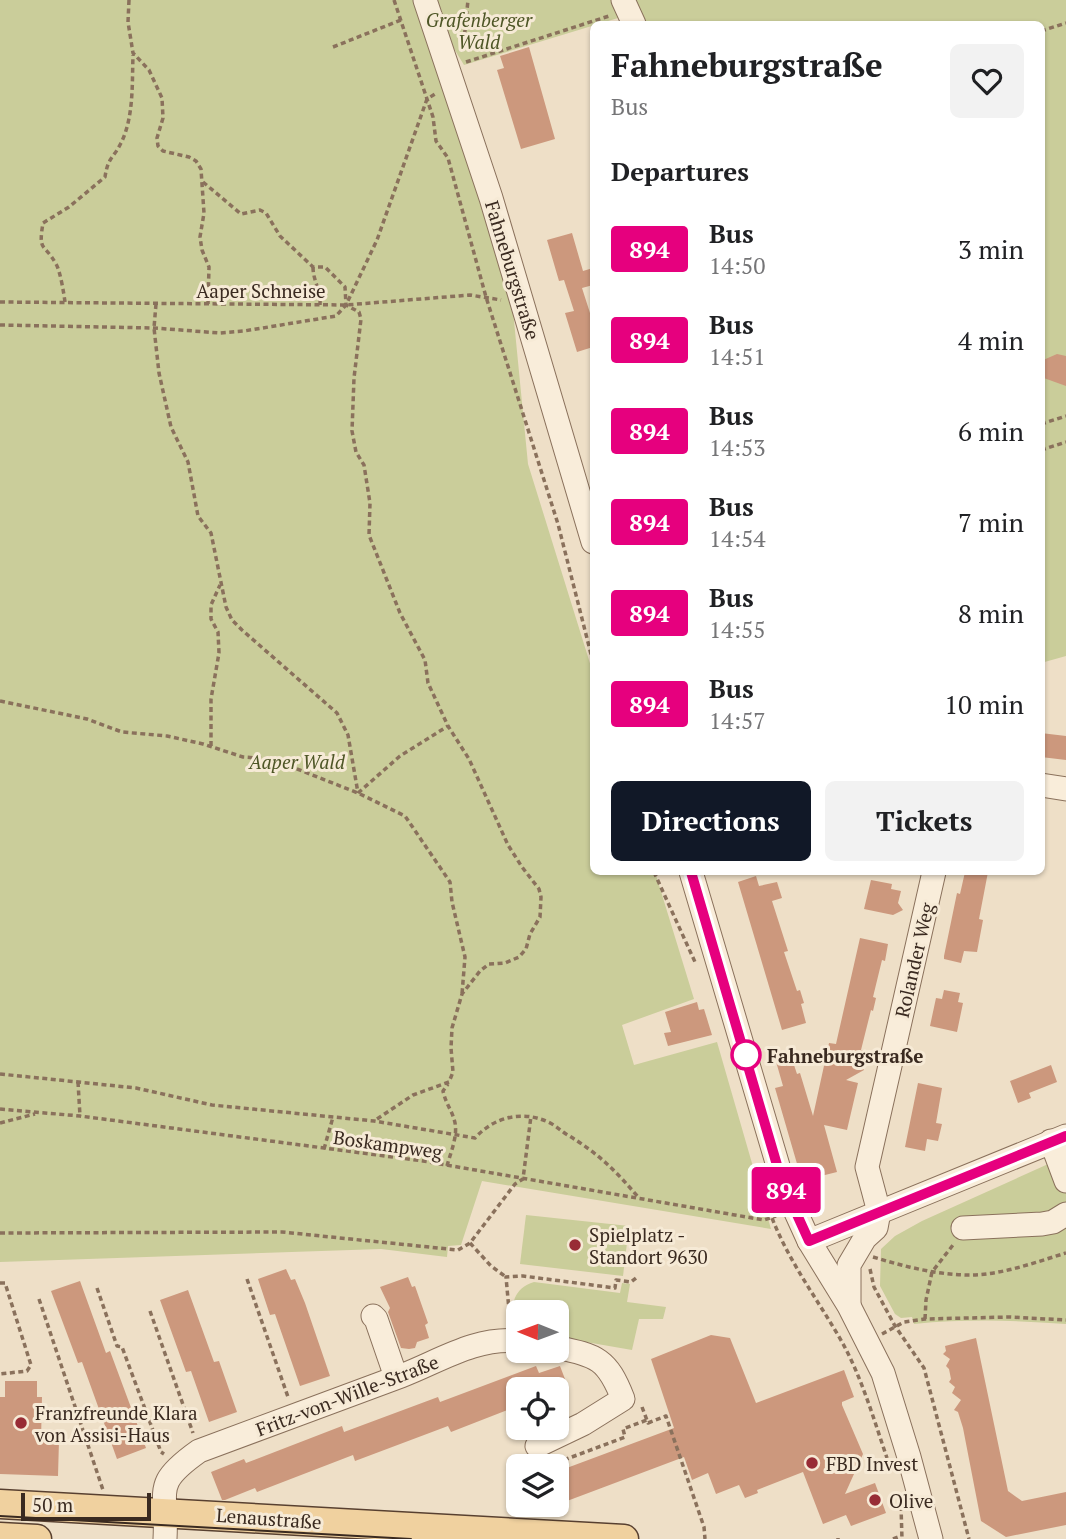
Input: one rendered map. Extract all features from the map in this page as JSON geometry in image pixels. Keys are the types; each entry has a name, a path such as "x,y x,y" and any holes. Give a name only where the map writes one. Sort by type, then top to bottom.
{"main road":[{"name":"Lenaustraße","path":"0,1504 109,1508 165,1525 624,1539"},
{"path":"0,1537 37,1539"}],"street":[{"name":"Fahneburgstraße","path":"425,0 471,135 590,532"},
{"path":"1045,786 1066,789"},
{"path":"692,875 784,1186 809,1241 849,1306 883,1373 931,1539"},
{"name":"Rolander Weg","path":"878,1212 867,1167 933,875"},
{"path":"809,1241 1059,1139 1066,1181"},
{"path":"849,1306 849,1265 859,1247 876,1228 878,1212"},
{"path":"963,1228 1042,1224 1053,1222 1066,1214"},
{"path":"373,1316 396,1377"},
{"name":"Fritz-von-Wille-Straße","path":"190,1458 476,1344 506,1341"},
{"path":"537,1446 583,1424 622,1399 614,1377 605,1365 594,1357 569,1350"},
{"path":"165,1525 165,1485 190,1458"}],"path":[{"path":"65,303 58,265 44,250 40,240 43,223 69,207 106,177 107,162 121,143 129,117 133,53 129,0"},
{"path":"394,0 435,126 436,141 448,158 486,297 558,524 590,650"},
{"path":"468,0 461,64 590,24"},
{"path":"599,21 628,12"},
{"path":"332,47 401,20"},
{"path":"1045,30 1066,23"},
{"path":"133,53 149,70 162,98 163,118 157,138 158,146 163,152 196,160 201,169 204,213 200,236 209,267 208,304"},
{"path":"0,325 154,328 220,333 336,316 346,304 377,240 426,99"},
{"path":"203,182 241,214 260,210 266,213 281,236 313,267 325,267 345,287 346,304"},
{"path":"313,267 313,275 321,295 320,304"},
{"name":"Aaper Schneise","path":"0,302 346,304 470,295 505,301 522,300"},
{"path":"156,304 154,328 159,373 171,427 188,463 198,516 211,533 226,607 233,620 337,713 348,735 358,793"},
{"path":"346,304 359,312 361,319 354,378 352,431 356,452 364,465 370,503 369,536 400,613 425,660 428,683 448,726 469,759 508,845 539,889 541,897 540,917 530,934 526,949 519,957 505,963 489,964 480,971 462,995"},
{"path":"1045,423 1066,416"},
{"path":"1045,449 1066,442"},
{"path":"211,746 211,699 219,653 218,632 211,620 211,605 221,584"},
{"path":"0,701 87,719 122,732 167,736 243,757 272,759 358,793 405,816 450,882 465,957 462,995 452,1028 453,1072 443,1091 446,1105 454,1118 456,1136 447,1166"},
{"path":"358,793 400,756 448,726"},
{"path":"0,1074 136,1088 212,1105 374,1121 475,1138 485,1126 506,1117 531,1116 551,1123 600,1156 640,1199"},
{"path":"78,1082 80,1116"},
{"path":"374,1121 414,1095 449,1082"},
{"name":"Boskampweg","path":"0,1109 80,1116 447,1166 764,1220 771,1218 800,1276 847,1353 891,1469"},
{"path":"0,1123 41,1112"},
{"path":"0,1233 282,1232 458,1250 470,1243 515,1184 523,1179 531,1116"},
{"path":"324,1149 334,1117"},
{"path":"925,1319 932,1272 963,1228"},
{"path":"470,1243 491,1266 506,1277 523,1276 615,1289 616,1280 631,1282 636,1278"},
{"path":"969,1539 924,1368 895,1326 874,1287 870,1267 873,1257 932,1272 967,1275 1000,1271 1066,1253"},
{"path":"506,1277 509,1300"},
{"path":"247,1279 295,1415"},
{"path":"0,1283 5,1283 31,1365 27,1371 0,1374"},
{"path":"97,1288 117,1346 122,1346 161,1452 190,1458 150,1311"},
{"path":"39,1299 109,1508"},
{"path":"895,1326 925,1319 1009,1317 1066,1320"},
{"path":"622,1399 642,1407 648,1423 666,1416 704,1527 705,1539"},
{"path":"569,1458 625,1437 623,1429 647,1420"},
{"path":"893,1539 902,1538 901,1506"}],"green space":[{"name":"Aaper Wald","path":"0,0 417,0 511,290 528,464 590,663 590,875 656,875 694,999 622,1025 634,1065 717,1042 771,1229 482,1181 461,1245 448,1246 447,1257 381,1249 0,1262"},
{"name":"Grafenberger Wald","path":"436,0 1066,0 1066,656 1045,662 1045,21 622,21 618,18 590,21 590,27 464,65 453,47"},
{"path":"1066,1156 1066,1324 952,1321 914,1324 912,1317 901,1318 895,1314 880,1286 881,1249 895,1236 922,1221"},
{"name":"Spielplatz - Standort 9630","path":"526,1215 629,1226 623,1276 520,1264"},
{"path":"534,1282 620,1293 622,1283 630,1284 627,1302 666,1307 663,1319 639,1319 632,1350 569,1339 569,1300 514,1300 527,1285"}],"building":[{"path":"529,47 555,139 521,149 497,70 504,68 500,56"},
{"path":"572,233 583,271 590,269 590,286 582,288 590,313 590,348 577,352 565,313 574,311 564,280 559,281 547,240"},
{"path":"1057,354 1066,356 1066,386 1045,378 1045,359"},
{"path":"1045,733 1066,736 1066,760 1045,757"},
{"path":"964,875 987,875 979,919 983,920 977,952 964,951 961,963 944,959 957,893 960,894"},
{"path":"756,876 759,886 777,882 782,898 772,901 788,951 784,952 797,991 800,990 804,1003 801,1004 806,1023 782,1030 738,882"},
{"path":"871,880 892,884 891,889 901,891 898,903 903,910 893,915 864,909"},
{"path":"860,938 888,944 861,1050 865,1051 862,1066 864,1070 846,1080 858,1083 847,1130 824,1125 837,1172 821,1176 819,1169 800,1174 775,1088 783,1086 775,1058 793,1062 797,1074 800,1073 813,1116 829,1043 836,1044"},
{"path":"944,990 960,993 958,1002 963,1003 957,1032 930,1026 936,998 942,999"},
{"path":"697,1002 699,1010 704,1009 712,1035 668,1046 664,1033 671,1032 665,1012"},
{"path":"1051,1065 1057,1082 1029,1093 1031,1098 1018,1103 1010,1081"},
{"path":"918,1083 942,1088 936,1123 942,1124 938,1141 927,1139 925,1151 905,1147"},
{"path":"286,1269 291,1280 295,1279 305,1303 330,1376 300,1386 275,1314 270,1315 258,1279"},
{"path":"408,1277 412,1287 415,1286 428,1323 425,1325 429,1338 417,1342 415,1348 409,1349 401,1348 388,1312 390,1308 380,1287"},
{"path":"80,1281 106,1353 110,1351 146,1448 117,1459 82,1362 78,1363 51,1291"},
{"path":"188,1290 214,1362 219,1361 237,1412 209,1422 191,1371 186,1372 160,1300"},
{"path":"711,1335 730,1338 756,1403 844,1370 854,1397 842,1402 842,1405 863,1454 845,1494 875,1483 886,1513 851,1526 846,1515 823,1524 803,1472 757,1490 758,1493 745,1498 739,1485 716,1494 708,1473 692,1480 684,1457 569,1500 569,1467 674,1428 651,1359"},
{"path":"976,1338 1008,1491 1022,1501 1066,1492 1066,1525 1006,1537 981,1521 963,1428 958,1412 954,1410 961,1400 952,1393 955,1387 949,1382 951,1379 946,1366 950,1359 943,1354 946,1351 945,1346"},
{"path":"536,1366 539,1373 560,1366 564,1377 507,1377"},
{"path":"506,1377 506,1411 451,1432 448,1426 355,1461 353,1455 257,1492 255,1488 225,1500 222,1500 211,1472 244,1459 246,1463 342,1426 344,1432 438,1397 440,1402"},
{"name":"Franzfreunde Klara von Assisi-Haus","path":"5,1381 37,1381 37,1397 42,1397 41,1440 59,1440 58,1476 0,1474 0,1397 5,1397"}],"tram line":[{"path":"0,1516 411,1539"}],"bus line":[{"name":"894","path":"692,875 777,1165 809,1241 1066,1136"}],"place":[{"name":"Fahneburgstraße","path":"746,1055"},
{"name":"Spielplatz - Standort 9630","path":"575,1245"},
{"name":"Franzfreunde Klara von Assisi-Haus","path":"21,1423"},
{"name":"FBD Invest","path":"812,1463"},
{"name":"Olive","path":"875,1500"}]}
